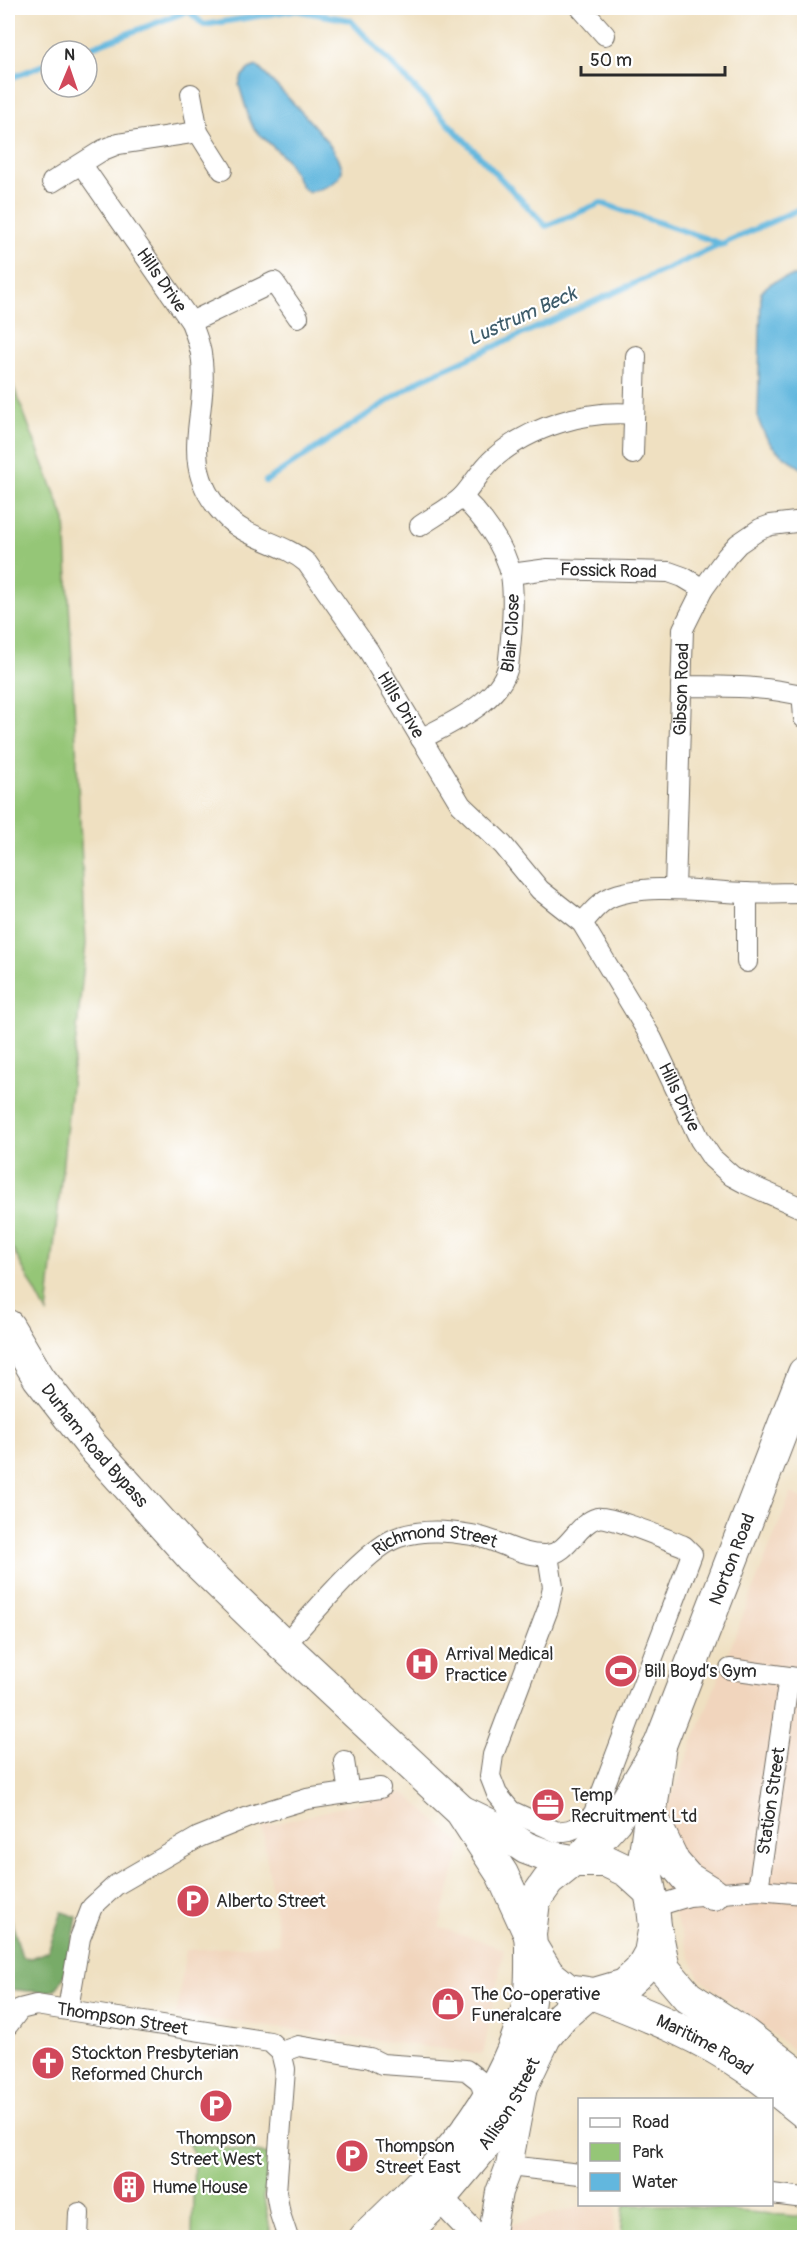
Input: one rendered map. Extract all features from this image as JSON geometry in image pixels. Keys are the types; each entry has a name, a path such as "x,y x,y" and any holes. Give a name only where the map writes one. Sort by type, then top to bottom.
{"main road":[{"name":"Durham Road Bypass","path":"8,1326 39,1378 92,1446 193,1558 461,1811"},
{"name":"Norton Road","path":"530,1941 534,1901 548,1881 577,1861 615,1821 660,1745 804,1373"},
{"name":"Norton Road","path":"591,1994 625,1986 640,1971 650,1953 652,1908 644,1861 660,1745"},
{"path":"461,1811 496,1828 526,1848 550,1857 577,1861 606,1861 627,1871 652,1908"},
{"path":"461,1811 502,1874 530,1941 548,1974 568,1990 591,1994"},
{"path":"651,1815 674,1863 687,1878 714,1894"},
{"name":"Maritime Road","path":"652,1908 664,1970 688,1997 743,2033 804,2080"},
{"name":"Allison Street","path":"400,2238 432,2190 447,2155 487,2103 509,2060 528,2007 530,1941"},
{"name":"Allison Street","path":"365,2238 432,2190 482,2148 502,2121 545,2037 561,2016 591,1994"},
{"name":"Maritime Road","path":"591,1994 656,2018 701,2041 749,2069 804,2112"}],"street":[{"path":"581,8 606,33"},
{"path":"191,94 198,132 222,170"},
{"path":"52,182 103,150 118,144 198,132"},
{"name":"Hills Drive","path":"82,165 191,321 199,342 202,363 196,460 200,477 223,515 237,526 294,552 307,563 351,624 461,805 503,845 540,890 582,923 652,1039 700,1140 712,1158 745,1184 804,1209"},
{"path":"191,321 274,282 298,317"},
{"path":"633,454 636,356"},
{"path":"420,526 462,497 492,460 521,440 579,416 613,412 634,414"},
{"name":"Blair Close","path":"421,739 491,696 505,678 509,653 511,574 493,535 462,497"},
{"name":"Gibson Road","path":"675,889 683,629 703,590 727,556 749,535 771,525 804,521"},
{"name":"Fossick Road","path":"511,574 548,569 669,572 683,577 703,590"},
{"path":"681,686 758,687 804,695 804,718"},
{"path":"582,923 606,899 616,895 662,889 801,893"},
{"path":"747,893 747,962"},
{"path":"597,1518 612,1520 684,1546 692,1554 594,1813 585,1824 556,1832 511,1811 497,1794 490,1776 493,1755 548,1609 553,1587 548,1555 559,1551 586,1525 597,1518"},
{"name":"Richmond Street","path":"284,1646 370,1554 398,1537 437,1530 482,1536 524,1554 548,1555"},
{"name":"Station Street","path":"730,1669 797,1678 758,1890"},
{"path":"344,1761 349,1793"},
{"path":"68,2009 80,1938 92,1907 116,1885 199,1837 251,1816 307,1799 380,1788"},
{"path":"652,1908 689,1896 758,1890 804,1894"},
{"name":"Thompson Street","path":"14,2017 36,2005 68,2009 270,2042 281,2052"},
{"path":"288,2238 276,2192 285,2069 281,2052 298,2046 370,2058 382,2064 466,2070 480,2081 487,2103"},
{"path":"491,2238 499,2192 509,2166 528,2074"},
{"path":"509,2166 578,2174"},
{"path":"432,2190 478,2238"},
{"path":"773,2194 804,2198"},
{"path":"78,2238 79,2213"}],"shaded area":[{"path":"791,1493 804,1499 804,2058 699,1978 650,1852"},
{"path":"404,1792 462,1845 439,1927 504,1949 483,2054 176,2015 186,1950 280,1944 262,1827"},
{"path":"583,2206 616,2206 613,2237 460,2238"}],"green space":[{"path":"8,372 65,520 86,944 47,1313 8,1240"},
{"path":"8,1909 22,1957 32,1958 48,1951 62,1912 77,1917 66,1970 57,1988 51,1991 35,1992 8,1989"},
{"path":"188,2143 269,2154 264,2198 273,2237 192,2237 194,2155"},
{"path":"624,2206 684,2206 804,2217 804,2226 798,2237 621,2237"}],"water":[{"path":"257,66 321,133 340,161 342,171 333,183 308,192 302,187 286,159 254,129 239,85 242,76 249,69"},
{"path":"794,276 804,277 804,470 775,449 766,437 758,419 761,293 771,283"}],"waterway":[{"path":"185,8 204,25 294,10 350,20 546,226 601,203 725,245"},
{"path":"99,44 188,11"},
{"path":"8,79 39,67"},
{"name":"Lustrum Beck","path":"266,481 420,380 804,207"}],"place":[{"name":"Arrival Medical Practice","path":"422,1664"},
{"name":"Bill Boyd’s Gym","path":"621,1671"},
{"name":"Temp Recruitment Ltd","path":"548,1805"},
{"name":"Alberto Street","path":"193,1901"},
{"name":"The Co-operative Funeralcare","path":"448,2004"},
{"name":"Stockton Presbyterian Reformed Church","path":"48,2063"},
{"name":"Thompson Street West","path":"216,2106"},
{"name":"Thompson Street East","path":"352,2156"},
{"name":"Hume House","path":"129,2187"}]}
